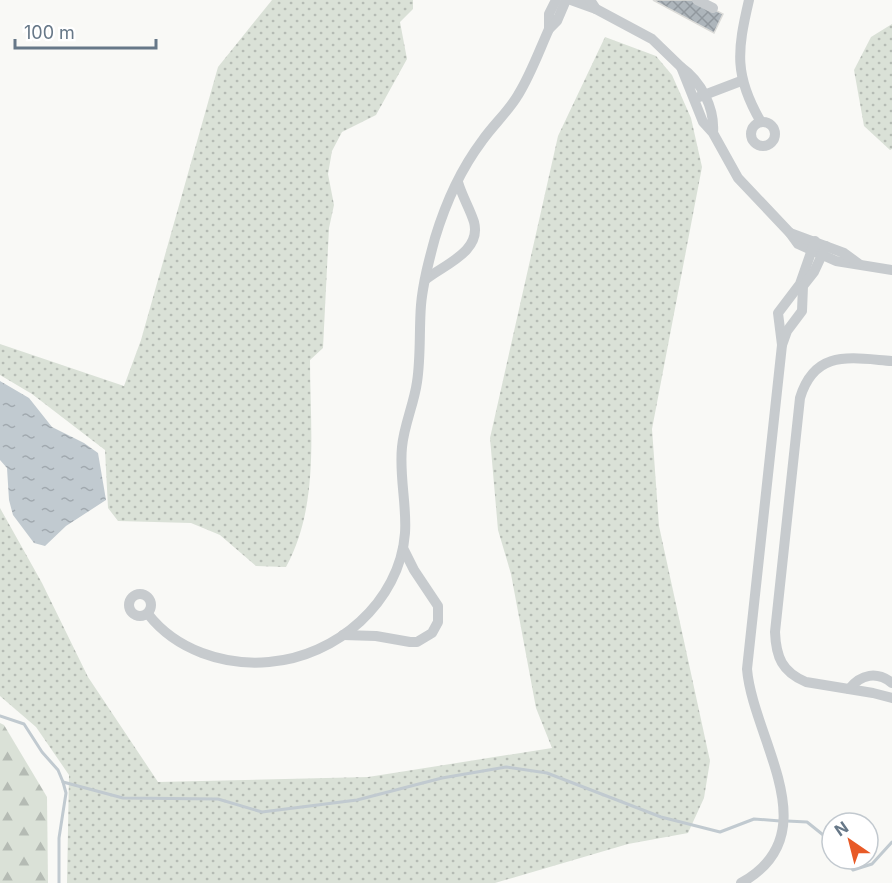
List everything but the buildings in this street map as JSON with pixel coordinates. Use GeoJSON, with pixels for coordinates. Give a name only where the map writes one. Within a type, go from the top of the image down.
{"type":"FeatureCollection","features":[{"type":"Feature","properties":{"kind":"street"},"geometry":{"type":"LineString","coordinates":[[549,29],[549,14],[556,0]]}},
{"type":"Feature","properties":{"kind":"street"},"geometry":{"type":"LineString","coordinates":[[148,614],[156,624],[175,639],[208,656],[226,660],[280,662],[316,651],[342,635],[366,616],[383,594],[400,564],[403,548],[405,513],[402,449],[417,383],[421,302],[436,236],[458,182],[481,141],[519,93],[549,29],[557,21],[566,0]]}},
{"type":"Feature","properties":{"kind":"street"},"geometry":{"type":"LineString","coordinates":[[571,0],[593,4],[652,39],[696,80],[699,97],[714,121],[713,133],[744,186],[790,232],[798,244],[813,245],[825,251],[844,253],[859,264],[892,270]]}},
{"type":"Feature","properties":{"kind":"street"},"geometry":{"type":"LineString","coordinates":[[697,0],[713,8]]}},
{"type":"Feature","properties":{"kind":"street"},"geometry":{"type":"LineString","coordinates":[[749,0],[740,48],[741,81],[761,122]]}},
{"type":"Feature","properties":{"kind":"street"},"geometry":{"type":"LineString","coordinates":[[699,97],[741,81]]}},
{"type":"Feature","properties":{"kind":"street"},"geometry":{"type":"LineString","coordinates":[[425,280],[467,250],[474,238],[473,219],[458,182]]}},
{"type":"Feature","properties":{"kind":"street"},"geometry":{"type":"LineString","coordinates":[[741,883],[760,878],[773,858],[781,833],[784,809],[784,794],[752,698],[747,669],[782,345],[778,313],[800,284],[813,245]]}},
{"type":"Feature","properties":{"kind":"street"},"geometry":{"type":"LineString","coordinates":[[782,345],[787,331],[802,311],[802,286],[825,251]]}},
{"type":"Feature","properties":{"kind":"street"},"geometry":{"type":"LineString","coordinates":[[892,361],[841,358],[826,362],[805,381],[800,398],[776,632],[776,650],[784,667],[796,678],[806,682],[892,698]]}},
{"type":"Feature","properties":{"kind":"street"},"geometry":{"type":"LineString","coordinates":[[342,635],[376,636],[417,642],[432,633],[438,621],[438,606],[414,570],[403,548]]}},
{"type":"Feature","properties":{"kind":"street"},"geometry":{"type":"LineString","coordinates":[[849,689],[862,677],[871,675],[883,676],[892,683]]}},
{"type":"Feature","properties":{"kind":"green space"},"geometry":{"type":"Polygon","coordinates":[[[272,0],[413,0],[413,9],[400,22],[407,59],[376,115],[342,132],[332,151],[328,174],[334,205],[329,228],[323,348],[310,360],[311,466],[309,492],[297,543],[286,567],[256,566],[220,535],[191,523],[118,521],[108,508],[105,450],[32,394],[0,375],[0,344],[124,386],[141,340],[218,67],[272,0]]]}},
{"type":"Feature","properties":{"kind":"green space"},"geometry":{"type":"Polygon","coordinates":[[[892,24],[892,149],[890,150],[864,126],[854,70],[871,37],[892,24]]]}},
{"type":"Feature","properties":{"kind":"green space"},"geometry":{"type":"Polygon","coordinates":[[[605,37],[656,56],[672,75],[691,118],[702,167],[652,429],[659,526],[710,761],[704,798],[688,833],[628,844],[495,883],[67,883],[69,775],[36,727],[0,696],[0,508],[42,583],[88,677],[158,782],[368,777],[552,748],[536,708],[511,574],[498,530],[490,438],[558,136],[605,37]]]}},
{"type":"Feature","properties":{"kind":"green space"},"geometry":{"type":"Polygon","coordinates":[[[0,723],[4,725],[47,797],[48,883],[0,883],[0,723]]]}},
{"type":"Feature","properties":{"kind":"water"},"geometry":{"type":"Polygon","coordinates":[[[0,381],[29,398],[52,427],[84,443],[98,453],[106,500],[66,526],[45,546],[34,543],[13,515],[9,500],[7,468],[0,460],[0,381]]]}},
{"type":"Feature","properties":{"kind":"waterway"},"geometry":{"type":"LineString","coordinates":[[0,716],[24,724],[42,752],[58,770],[63,782],[66,793],[59,838],[59,883]]}},
{"type":"Feature","properties":{"kind":"waterway"},"geometry":{"type":"LineString","coordinates":[[63,782],[123,798],[218,799],[262,812],[357,800],[442,778],[506,767],[547,773],[661,817],[720,832],[754,819],[780,821]]}},
{"type":"Feature","properties":{"kind":"waterway"},"geometry":{"type":"LineString","coordinates":[[787,821],[807,822],[820,832]]}},
{"type":"Feature","properties":{"kind":"waterway"},"geometry":{"type":"LineString","coordinates":[[880,855],[892,842]]}}]}
